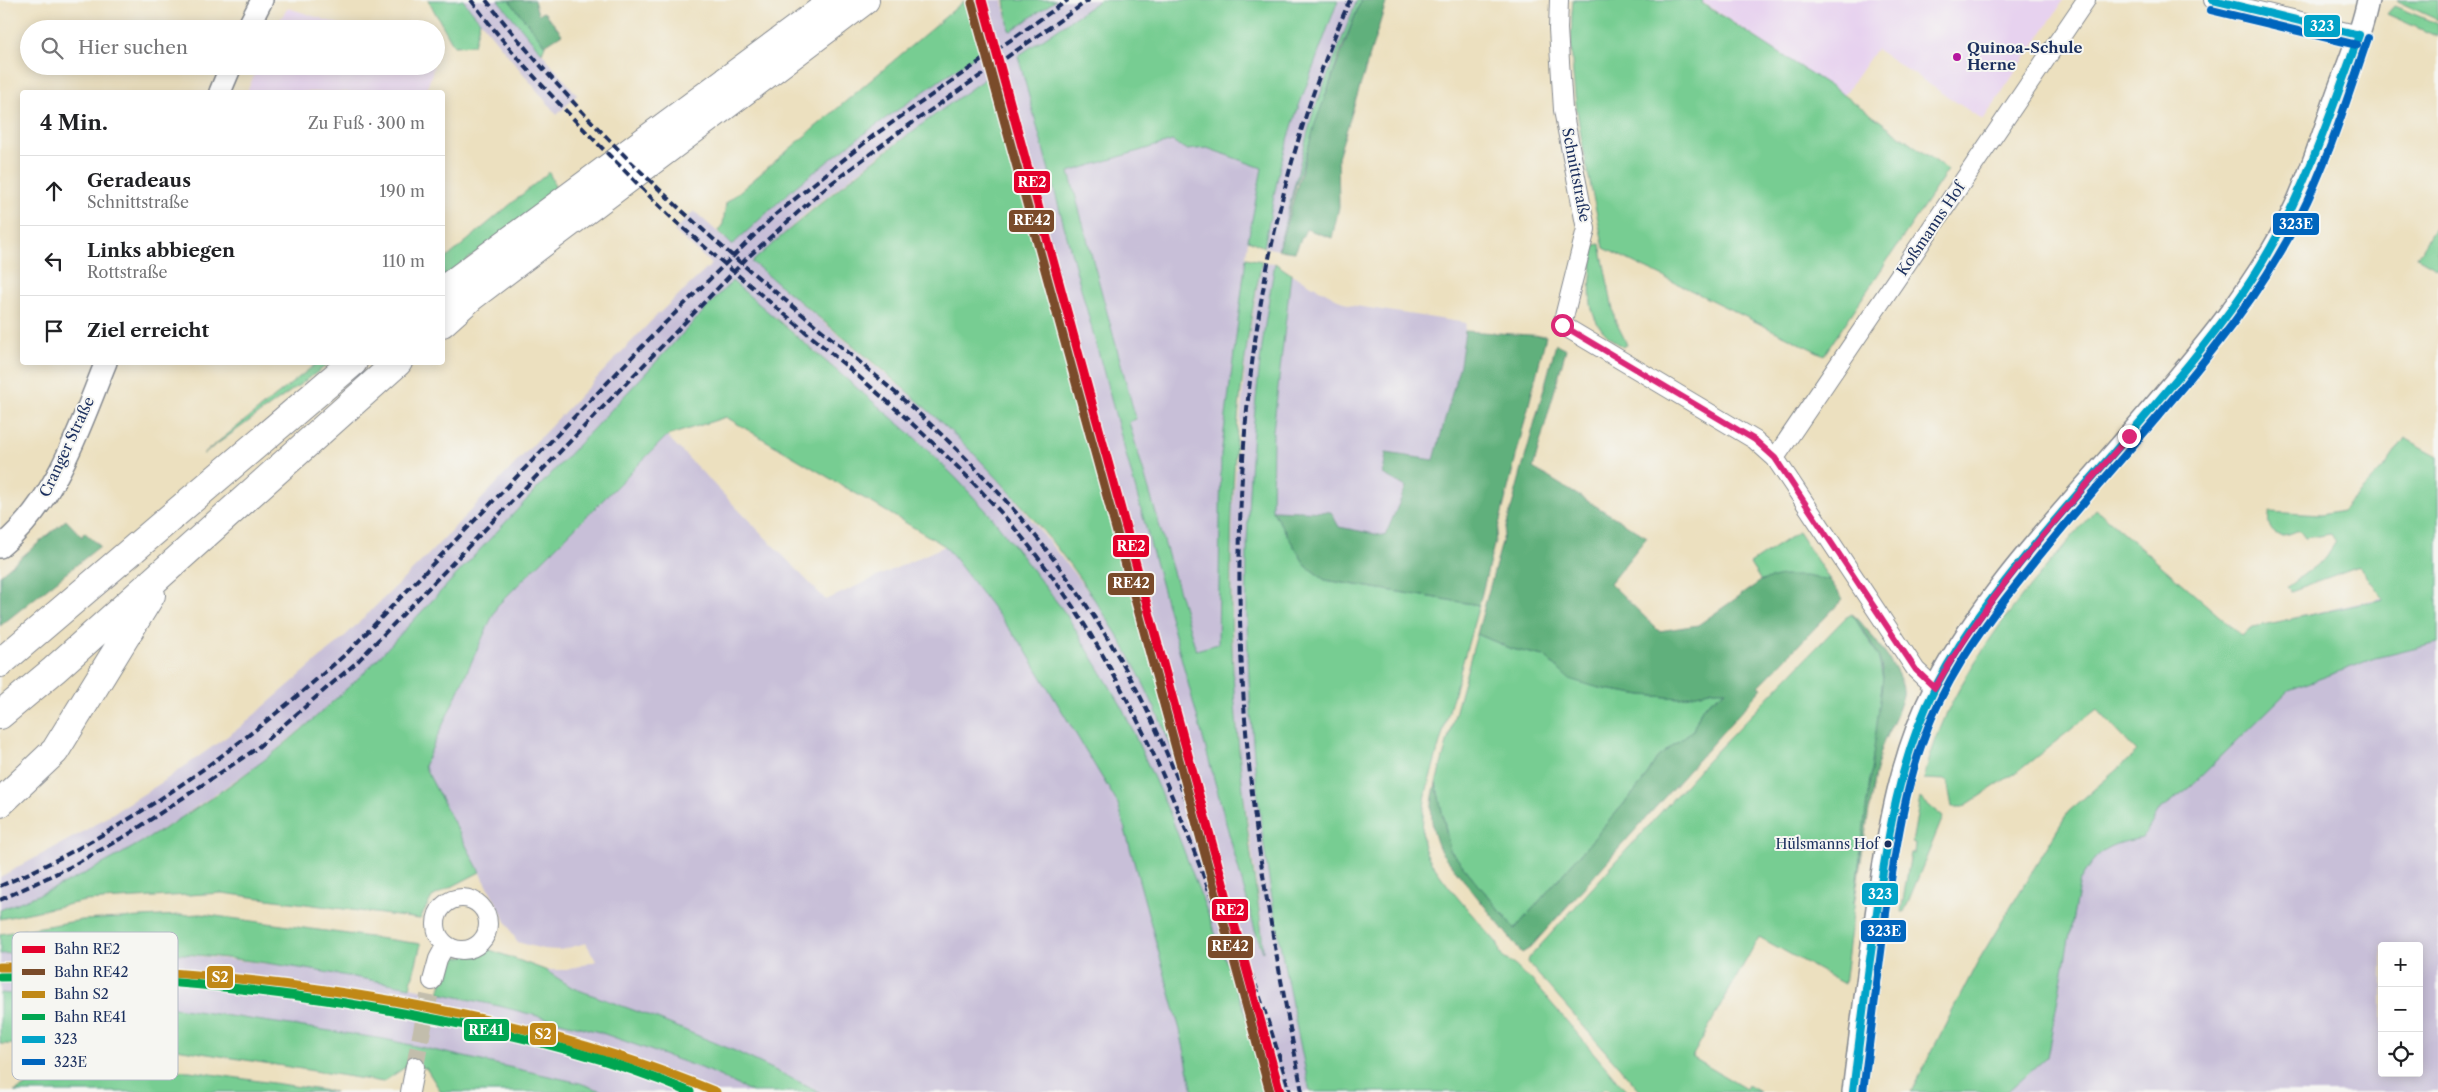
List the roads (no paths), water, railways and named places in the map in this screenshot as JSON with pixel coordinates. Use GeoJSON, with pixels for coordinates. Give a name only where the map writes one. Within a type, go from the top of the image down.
{"type":"FeatureCollection","features":[{"type":"Feature","properties":{"kind":"highway"},"geometry":{"type":"LineString","coordinates":[[445,289],[835,0]]}},
{"type":"Feature","properties":{"kind":"highway"},"geometry":{"type":"LineString","coordinates":[[445,319],[471,297],[865,0]]}},
{"type":"Feature","properties":{"kind":"highway"},"geometry":{"type":"LineString","coordinates":[[0,663],[349,365]]}},
{"type":"Feature","properties":{"kind":"highway"},"geometry":{"type":"LineString","coordinates":[[0,715],[166,570],[395,365]]}},
{"type":"Feature","properties":{"kind":"highway"},"geometry":{"type":"LineString","coordinates":[[0,803],[55,750],[166,570]]}},
{"type":"Feature","properties":{"kind":"street"},"geometry":{"type":"LineString","coordinates":[[252,20],[262,0]]}},
{"type":"Feature","properties":{"kind":"street","name":"Schnittstraße"},"geometry":{"type":"LineString","coordinates":[[1559,0],[1559,47],[1563,110],[1586,229],[1562,325],[1755,440],[1775,458],[1910,662],[1935,688]]}},
{"type":"Feature","properties":{"kind":"street","name":"Koßmanns Hof"},"geometry":{"type":"LineString","coordinates":[[1775,458],[2086,0]]}},
{"type":"Feature","properties":{"kind":"street"},"geometry":{"type":"LineString","coordinates":[[2213,0],[2358,35]]}},
{"type":"Feature","properties":{"kind":"street"},"geometry":{"type":"LineString","coordinates":[[1853,1092],[1870,953],[1895,802],[1919,722],[1935,688],[1956,650],[1985,608],[2059,516],[2203,347],[2260,268],[2296,205],[2370,4]]}},
{"type":"Feature","properties":{"kind":"street"},"geometry":{"type":"LineString","coordinates":[[221,90],[227,75]]}},
{"type":"Feature","properties":{"kind":"street","name":"Cranger Straße"},"geometry":{"type":"LineString","coordinates":[[0,548],[34,513],[54,482],[72,446],[105,365]]}},
{"type":"Feature","properties":{"kind":"street"},"geometry":{"type":"LineString","coordinates":[[432,981],[438,959],[445,946]]}},
{"type":"Feature","properties":{"kind":"street"},"geometry":{"type":"LineString","coordinates":[[410,1092],[414,1066]]}},
{"type":"Feature","properties":{"kind":"tunnel"},"geometry":{"type":"LineString","coordinates":[[415,1066],[432,981]]}},
{"type":"Feature","properties":{"kind":"railway"},"geometry":{"type":"LineString","coordinates":[[471,0],[542,86],[663,209],[924,434],[996,507],[1032,549],[1094,640],[1145,736],[1218,913],[1278,1092]]}},
{"type":"Feature","properties":{"kind":"railway"},"geometry":{"type":"LineString","coordinates":[[486,0],[562,90],[616,147],[739,262],[858,360],[935,428],[1006,501],[1062,570],[1126,670],[1150,716],[1168,757],[1242,948],[1290,1092]]}},
{"type":"Feature","properties":{"kind":"railway"},"geometry":{"type":"LineString","coordinates":[[0,886],[48,864],[140,812],[183,783],[268,720],[348,652],[660,328],[775,215],[873,136],[1068,0]]}},
{"type":"Feature","properties":{"kind":"railway"},"geometry":{"type":"LineString","coordinates":[[0,900],[70,867],[129,834],[256,749],[357,662],[747,258],[824,189],[895,135],[1089,0]]}},
{"type":"Feature","properties":{"kind":"railway"},"geometry":{"type":"LineString","coordinates":[[1302,1092],[1267,900],[1251,784],[1243,685],[1239,585],[1242,485],[1250,385],[1264,286],[1285,188],[1314,92],[1350,0]]}},
{"type":"Feature","properties":{"kind":"rail line","name":"RE2"},"geometry":{"type":"LineString","coordinates":[[982,0],[1280,1092]]}},
{"type":"Feature","properties":{"kind":"rail line","name":"RE42"},"geometry":{"type":"LineString","coordinates":[[972,3],[1270,1092]]}},
{"type":"Feature","properties":{"kind":"rail line","name":"S2"},"geometry":{"type":"LineString","coordinates":[[0,967],[12,967]]}},
{"type":"Feature","properties":{"kind":"rail line","name":"S2"},"geometry":{"type":"LineString","coordinates":[[178,973],[345,993],[476,1017],[597,1049],[677,1076],[716,1092]]}},
{"type":"Feature","properties":{"kind":"rail line","name":"RE41"},"geometry":{"type":"LineString","coordinates":[[0,977],[12,977]]}},
{"type":"Feature","properties":{"kind":"rail line","name":"RE41"},"geometry":{"type":"LineString","coordinates":[[178,983],[276,993],[331,1001],[472,1027],[535,1041],[598,1059],[690,1092]]}},
{"type":"Feature","properties":{"kind":"place","name":"Quinoa-Schule Herne"},"geometry":{"type":"Point","coordinates":[1957,57]}},
{"type":"Feature","properties":{"kind":"place","name":"Hülsmanns Hof"},"geometry":{"type":"Point","coordinates":[1888,844]}}]}
